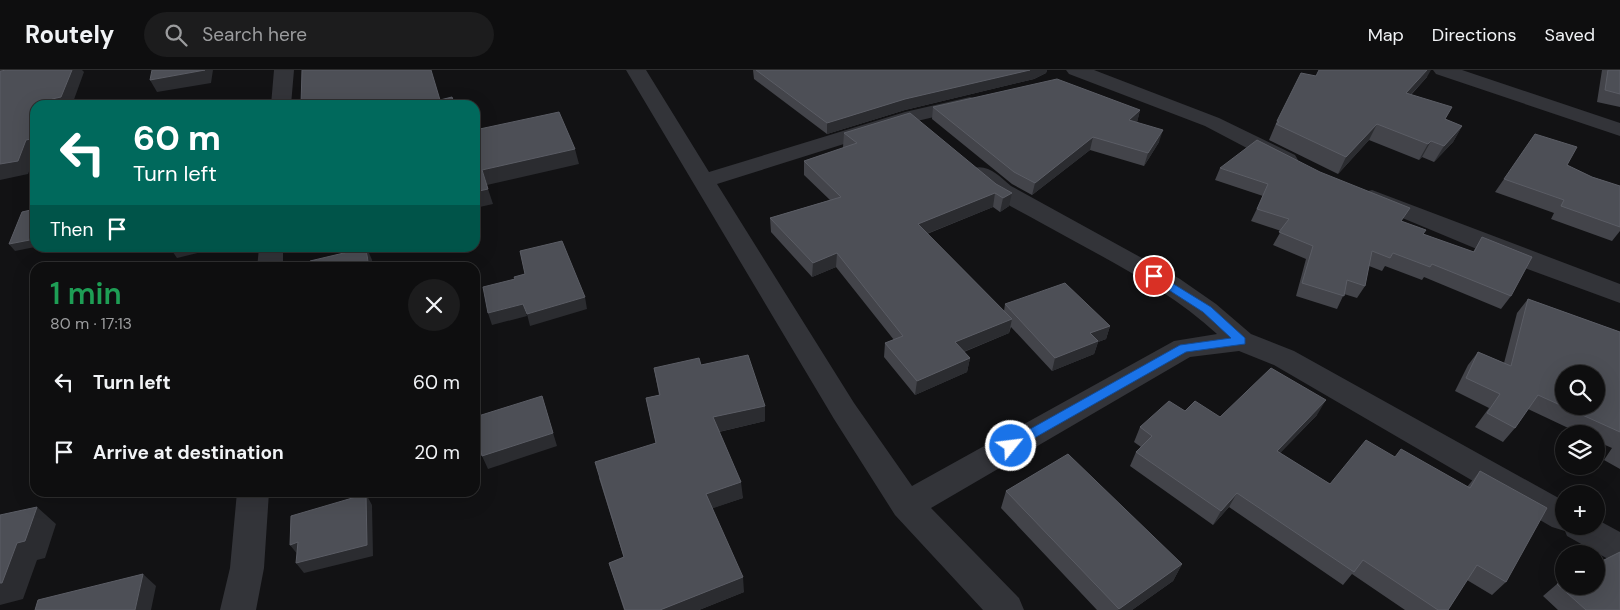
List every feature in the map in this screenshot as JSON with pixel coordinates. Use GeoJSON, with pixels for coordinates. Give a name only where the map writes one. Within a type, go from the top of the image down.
{"type":"FeatureCollection","features":[{"type":"Feature","properties":{"kind":"street"},"geometry":{"type":"LineString","coordinates":[[282,100],[284,70]]}},
{"type":"Feature","properties":{"kind":"street"},"geometry":{"type":"LineString","coordinates":[[636,70],[844,410],[908,505],[1006,610]]}},
{"type":"Feature","properties":{"kind":"street"},"geometry":{"type":"LineString","coordinates":[[1443,70],[1620,130]]}},
{"type":"Feature","properties":{"kind":"street"},"geometry":{"type":"LineString","coordinates":[[1076,75],[1212,122],[1306,169]]}},
{"type":"Feature","properties":{"kind":"street"},"geometry":{"type":"LineString","coordinates":[[703,181],[912,116],[987,98]]}},
{"type":"Feature","properties":{"kind":"street"},"geometry":{"type":"LineString","coordinates":[[912,116],[935,135]]}},
{"type":"Feature","properties":{"kind":"street"},"geometry":{"type":"LineString","coordinates":[[965,160],[1003,191],[1171,285],[1207,310],[1241,341],[1284,358],[1555,513]]}},
{"type":"Feature","properties":{"kind":"street"},"geometry":{"type":"LineString","coordinates":[[1351,189],[1517,256],[1620,294]]}},
{"type":"Feature","properties":{"kind":"street"},"geometry":{"type":"LineString","coordinates":[[908,505],[1184,348],[1241,341]]}},
{"type":"Feature","properties":{"kind":"street"},"geometry":{"type":"LineString","coordinates":[[238,610],[247,568],[253,497]]}},
{"type":"Feature","properties":{"kind":"street"},"geometry":{"type":"LineString","coordinates":[[1595,535],[1620,549]]}},
{"type":"Feature","properties":{"kind":"building"},"geometry":{"type":"Polygon","coordinates":[[[72,70],[61,97],[52,100],[30,100],[30,139],[26,140],[18,161],[0,164],[0,71],[72,70]]]}},
{"type":"Feature","properties":{"kind":"building"},"geometry":{"type":"Polygon","coordinates":[[[152,70],[205,70],[150,80],[152,70]]]}},
{"type":"Feature","properties":{"kind":"building"},"geometry":{"type":"Polygon","coordinates":[[[302,70],[431,70],[440,100],[301,100],[302,70]]]}},
{"type":"Feature","properties":{"kind":"building"},"geometry":{"type":"Polygon","coordinates":[[[756,70],[1030,70],[905,99],[827,123],[756,70]]]}},
{"type":"Feature","properties":{"kind":"building"},"geometry":{"type":"Polygon","coordinates":[[[1319,70],[1427,70],[1406,93],[1452,107],[1445,119],[1462,126],[1444,146],[1431,141],[1428,144],[1377,124],[1346,157],[1276,124],[1279,122],[1277,121],[1301,73],[1316,76],[1319,70]]]}},
{"type":"Feature","properties":{"kind":"building"},"geometry":{"type":"Polygon","coordinates":[[[1608,70],[1620,70],[1620,94],[1605,90],[1608,70]]]}},
{"type":"Feature","properties":{"kind":"building"},"geometry":{"type":"Polygon","coordinates":[[[1057,79],[1140,110],[1129,120],[1163,130],[1148,153],[1093,137],[1035,183],[1014,172],[933,107],[1057,79]]]}},
{"type":"Feature","properties":{"kind":"building"},"geometry":{"type":"Polygon","coordinates":[[[452,97],[453,100],[440,100],[452,97]]]}},
{"type":"Feature","properties":{"kind":"building"},"geometry":{"type":"Polygon","coordinates":[[[559,112],[575,149],[482,170],[488,189],[480,191],[480,129],[559,112]]]}},
{"type":"Feature","properties":{"kind":"building"},"geometry":{"type":"Polygon","coordinates":[[[910,113],[996,184],[1012,193],[1003,198],[995,193],[918,224],[1012,319],[955,342],[970,358],[917,381],[885,343],[903,336],[837,253],[813,263],[770,218],[841,197],[804,161],[857,143],[844,133],[910,113]]]}},
{"type":"Feature","properties":{"kind":"building"},"geometry":{"type":"Polygon","coordinates":[[[1535,134],[1577,147],[1567,165],[1592,177],[1620,186],[1620,227],[1561,206],[1564,200],[1504,179],[1535,134]]]}},
{"type":"Feature","properties":{"kind":"building"},"geometry":{"type":"Polygon","coordinates":[[[1257,140],[1320,172],[1410,208],[1401,221],[1426,230],[1423,234],[1474,252],[1482,237],[1532,257],[1511,296],[1432,264],[1430,267],[1393,253],[1390,258],[1372,251],[1365,286],[1347,280],[1344,296],[1302,283],[1313,246],[1279,232],[1289,219],[1257,209],[1268,184],[1220,168],[1257,140]]]}},
{"type":"Feature","properties":{"kind":"building"},"geometry":{"type":"Polygon","coordinates":[[[30,210],[30,240],[9,244],[22,212],[30,210]]]}},
{"type":"Feature","properties":{"kind":"building"},"geometry":{"type":"Polygon","coordinates":[[[562,241],[585,297],[527,314],[523,304],[488,313],[483,287],[515,279],[514,277],[525,274],[520,251],[562,241]]]}},
{"type":"Feature","properties":{"kind":"building"},"geometry":{"type":"Polygon","coordinates":[[[349,252],[367,252],[368,262],[310,262],[349,252]]]}},
{"type":"Feature","properties":{"kind":"building"},"geometry":{"type":"Polygon","coordinates":[[[1065,283],[1110,326],[1090,333],[1098,341],[1055,358],[1005,304],[1065,283]]]}},
{"type":"Feature","properties":{"kind":"building"},"geometry":{"type":"Polygon","coordinates":[[[1528,299],[1620,332],[1620,432],[1582,415],[1605,415],[1605,365],[1555,365],[1555,403],[1538,395],[1515,428],[1487,413],[1500,394],[1466,378],[1478,352],[1511,366],[1528,299]]]}},
{"type":"Feature","properties":{"kind":"building"},"geometry":{"type":"Polygon","coordinates":[[[748,355],[765,406],[713,417],[741,482],[706,494],[743,577],[660,610],[625,610],[609,563],[624,557],[595,462],[656,443],[646,398],[660,395],[654,368],[699,358],[701,365],[748,355]]]}},
{"type":"Feature","properties":{"kind":"building"},"geometry":{"type":"Polygon","coordinates":[[[1271,368],[1326,400],[1277,451],[1330,484],[1366,440],[1395,457],[1401,449],[1470,488],[1480,471],[1547,508],[1506,582],[1477,565],[1448,610],[1438,610],[1363,560],[1354,572],[1237,493],[1221,511],[1136,452],[1152,436],[1140,427],[1169,401],[1185,411],[1195,401],[1220,417],[1271,368]]]}},
{"type":"Feature","properties":{"kind":"building"},"geometry":{"type":"Polygon","coordinates":[[[542,396],[553,433],[482,456],[480,447],[480,415],[542,396]]]}},
{"type":"Feature","properties":{"kind":"building"},"geometry":{"type":"Polygon","coordinates":[[[1068,454],[1182,564],[1119,609],[1006,491],[1068,454]]]}},
{"type":"Feature","properties":{"kind":"building"},"geometry":{"type":"Polygon","coordinates":[[[356,497],[366,497],[367,545],[296,563],[298,542],[290,545],[291,516],[356,497]]]}},
{"type":"Feature","properties":{"kind":"building"},"geometry":{"type":"Polygon","coordinates":[[[37,507],[25,541],[17,543],[2,583],[0,583],[0,515],[37,507]]]}},
{"type":"Feature","properties":{"kind":"building"},"geometry":{"type":"Polygon","coordinates":[[[1620,552],[1620,610],[1586,610],[1569,595],[1605,595],[1605,560],[1620,552]]]}},
{"type":"Feature","properties":{"kind":"building"},"geometry":{"type":"Polygon","coordinates":[[[143,574],[135,610],[35,610],[38,600],[143,574]]]}},
{"type":"Feature","properties":{"kind":"route"},"geometry":{"type":"LineString","coordinates":[[1011,446],[1184,348],[1241,341],[1207,310],[1171,285],[1154,276]]}}]}
